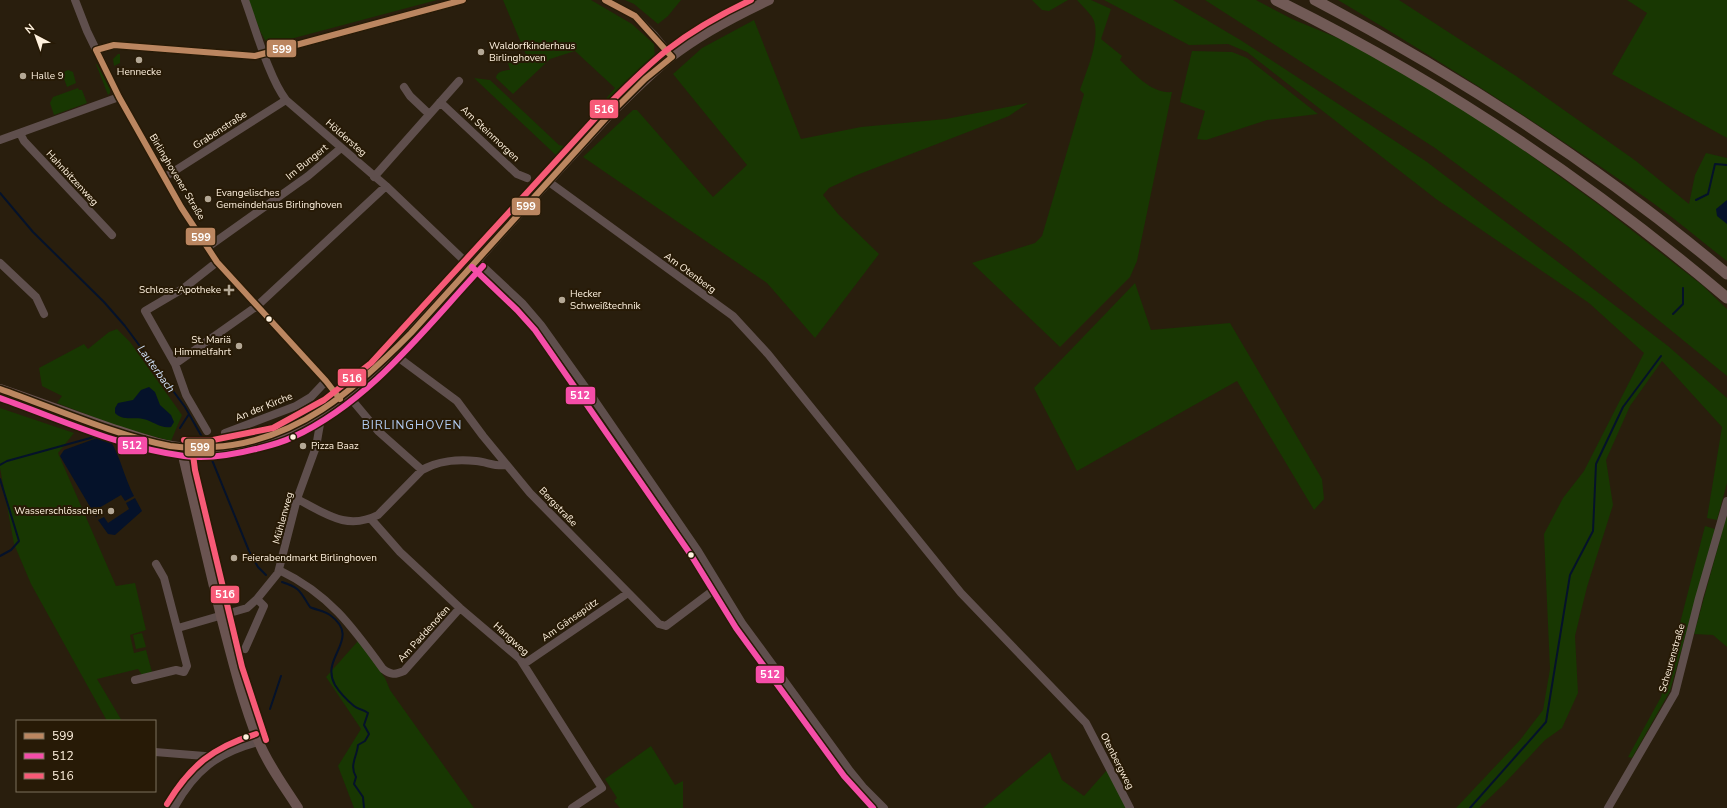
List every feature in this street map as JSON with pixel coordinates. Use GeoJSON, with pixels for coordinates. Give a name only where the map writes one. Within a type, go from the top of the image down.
{"type":"FeatureCollection","features":[{"type":"Feature","properties":{"kind":"highway"},"geometry":{"type":"LineString","coordinates":[[1276,0],[1368,48],[1476,112],[1593,192],[1645,231],[1727,298]]}},
{"type":"Feature","properties":{"kind":"highway"},"geometry":{"type":"LineString","coordinates":[[1315,0],[1437,67],[1545,136],[1657,217],[1727,274]]}},
{"type":"Feature","properties":{"kind":"main road"},"geometry":{"type":"LineString","coordinates":[[0,389],[147,440],[184,448],[214,448],[275,436],[303,424],[344,396],[376,369],[474,264],[606,118],[646,79],[672,56],[721,24],[769,0]]}},
{"type":"Feature","properties":{"kind":"main road"},"geometry":{"type":"LineString","coordinates":[[184,448],[185,465],[234,669],[258,742],[275,773],[298,808]]}},
{"type":"Feature","properties":{"kind":"street","name":"Birlinghovener Straße"},"geometry":{"type":"LineString","coordinates":[[75,0],[96,50],[119,96],[181,207],[218,262],[326,380],[378,431],[422,470]]}},
{"type":"Feature","properties":{"kind":"street","name":"Höldersteg"},"geometry":{"type":"LineString","coordinates":[[245,0],[264,54],[281,94],[286,100],[474,264],[523,304],[541,325],[594,398],[698,551],[742,623],[850,771],[863,787],[884,808]]}},
{"type":"Feature","properties":{"kind":"street"},"geometry":{"type":"LineString","coordinates":[[96,50],[114,45],[255,56],[463,0]]}},
{"type":"Feature","properties":{"kind":"street"},"geometry":{"type":"LineString","coordinates":[[605,0],[635,16],[672,56]]}},
{"type":"Feature","properties":{"kind":"street"},"geometry":{"type":"LineString","coordinates":[[374,177],[459,81]]}},
{"type":"Feature","properties":{"kind":"street"},"geometry":{"type":"LineString","coordinates":[[404,87],[410,96],[429,114]]}},
{"type":"Feature","properties":{"kind":"street"},"geometry":{"type":"LineString","coordinates":[[0,140],[119,96]]}},
{"type":"Feature","properties":{"kind":"street","name":"Grabenstraße"},"geometry":{"type":"LineString","coordinates":[[165,178],[286,100]]}},
{"type":"Feature","properties":{"kind":"street","name":"Am Steinmorgen"},"geometry":{"type":"LineString","coordinates":[[440,102],[517,174],[527,178]]}},
{"type":"Feature","properties":{"kind":"street","name":"Hahnbitzenweg"},"geometry":{"type":"LineString","coordinates":[[20,133],[24,141],[112,236]]}},
{"type":"Feature","properties":{"kind":"street","name":"Im Bungert"},"geometry":{"type":"LineString","coordinates":[[208,247],[308,176],[341,148]]}},
{"type":"Feature","properties":{"kind":"street","name":"Am Otenberg"},"geometry":{"type":"LineString","coordinates":[[549,182],[733,316],[768,354],[961,593],[1086,723]]}},
{"type":"Feature","properties":{"kind":"street"},"geometry":{"type":"LineString","coordinates":[[175,364],[257,306],[386,186]]}},
{"type":"Feature","properties":{"kind":"street"},"geometry":{"type":"LineString","coordinates":[[207,431],[186,395],[175,364],[145,311],[184,288],[218,262]]}},
{"type":"Feature","properties":{"kind":"street"},"geometry":{"type":"LineString","coordinates":[[0,264],[36,298],[44,314]]}},
{"type":"Feature","properties":{"kind":"street","name":"Bergstraße"},"geometry":{"type":"LineString","coordinates":[[393,351],[399,358],[457,401],[506,465],[530,492],[659,624],[666,626],[719,586]]}},
{"type":"Feature","properties":{"kind":"street","name":"An der Kirche"},"geometry":{"type":"LineString","coordinates":[[225,433],[296,406],[311,397],[326,380]]}},
{"type":"Feature","properties":{"kind":"street","name":"Mühlenweg"},"geometry":{"type":"LineString","coordinates":[[178,628],[246,608],[257,599],[280,570],[297,499],[316,447],[320,424],[319,413]]}},
{"type":"Feature","properties":{"kind":"street"},"geometry":{"type":"LineString","coordinates":[[297,499],[342,522],[371,519],[378,515],[422,470],[448,461],[476,461],[500,466],[506,465]]}},
{"type":"Feature","properties":{"kind":"street","name":"Scheurenstraße"},"geometry":{"type":"LineString","coordinates":[[1608,808],[1674,693],[1698,598],[1727,501]]}},
{"type":"Feature","properties":{"kind":"street","name":"Hangweg"},"geometry":{"type":"LineString","coordinates":[[371,519],[400,552],[460,608],[524,664],[602,788],[572,808]]}},
{"type":"Feature","properties":{"kind":"street"},"geometry":{"type":"LineString","coordinates":[[135,680],[176,670],[184,672],[186,666],[178,628],[164,578],[156,564]]}},
{"type":"Feature","properties":{"kind":"street","name":"Am Paddenofen"},"geometry":{"type":"LineString","coordinates":[[280,570],[301,581],[325,599],[348,622],[383,669],[390,674],[397,674],[404,671],[460,608]]}},
{"type":"Feature","properties":{"kind":"street","name":"Am Gänsepütz"},"geometry":{"type":"LineString","coordinates":[[524,664],[628,593]]}},
{"type":"Feature","properties":{"kind":"street"},"geometry":{"type":"LineString","coordinates":[[245,648],[264,606],[257,599]]}},
{"type":"Feature","properties":{"kind":"street","name":"Otenbergweg"},"geometry":{"type":"LineString","coordinates":[[1086,723],[1130,808]]}},
{"type":"Feature","properties":{"kind":"street"},"geometry":{"type":"LineString","coordinates":[[174,808],[194,779],[217,757],[229,751],[258,742]]}},
{"type":"Feature","properties":{"kind":"street"},"geometry":{"type":"LineString","coordinates":[[156,752],[217,757]]}},
{"type":"Feature","properties":{"kind":"green space"},"geometry":{"type":"Polygon","coordinates":[[[248,0],[437,0],[268,45],[261,33],[248,0]]]}},
{"type":"Feature","properties":{"kind":"green space"},"geometry":{"type":"Polygon","coordinates":[[[503,0],[591,0],[632,24],[654,44],[655,59],[605,110],[599,107],[615,88],[575,51],[550,59],[513,94],[496,78],[496,76],[505,70],[510,70],[508,63],[527,57],[503,0]]]}},
{"type":"Feature","properties":{"kind":"green space"},"geometry":{"type":"Polygon","coordinates":[[[625,0],[681,0],[668,16],[658,24],[634,4],[625,0]]]}},
{"type":"Feature","properties":{"kind":"green space"},"geometry":{"type":"Polygon","coordinates":[[[1032,0],[1068,0],[1049,11],[1042,10],[1032,0]]]}},
{"type":"Feature","properties":{"kind":"green space"},"geometry":{"type":"Polygon","coordinates":[[[1077,0],[1091,0],[1111,9],[1101,39],[1122,56],[1120,60],[1143,82],[1157,90],[1172,92],[1137,261],[1130,277],[1060,347],[972,263],[1035,243],[1042,236],[1084,94],[1080,90],[1095,43],[1095,24],[1089,13],[1077,0]]]}},
{"type":"Feature","properties":{"kind":"green space"},"geometry":{"type":"Polygon","coordinates":[[[1104,0],[1173,0],[1242,41],[1427,162],[1668,346],[1727,398],[1727,483],[1717,520],[1707,518],[1722,427],[1662,361],[1630,406],[1606,460],[1613,505],[1587,587],[1575,636],[1578,693],[1562,728],[1545,740],[1504,784],[1479,808],[1456,808],[1520,740],[1543,710],[1550,669],[1544,534],[1563,498],[1584,471],[1644,353],[1589,303],[1436,199],[1247,52],[1228,44],[1189,45],[1104,0]]]}},
{"type":"Feature","properties":{"kind":"green space"},"geometry":{"type":"Polygon","coordinates":[[[1205,0],[1256,0],[1292,19],[1345,41],[1475,115],[1602,207],[1702,285],[1727,309],[1727,376],[1570,248],[1435,148],[1205,0]]]}},
{"type":"Feature","properties":{"kind":"green space"},"geometry":{"type":"Polygon","coordinates":[[[1338,0],[1399,0],[1516,76],[1636,161],[1689,204],[1695,175],[1706,153],[1727,158],[1727,261],[1653,203],[1576,150],[1458,73],[1338,0]]]}},
{"type":"Feature","properties":{"kind":"green space"},"geometry":{"type":"Polygon","coordinates":[[[1627,0],[1727,0],[1727,138],[1612,74],[1647,13],[1627,0]]]}},
{"type":"Feature","properties":{"kind":"green space"},"geometry":{"type":"Polygon","coordinates":[[[754,20],[801,139],[861,127],[946,119],[1028,103],[1009,116],[857,175],[829,188],[823,195],[838,214],[879,254],[815,338],[767,283],[583,157],[633,110],[637,110],[713,197],[747,165],[673,74],[702,48],[754,20]]]}},
{"type":"Feature","properties":{"kind":"green space"},"geometry":{"type":"Polygon","coordinates":[[[1192,51],[1232,52],[1247,58],[1318,114],[1267,120],[1206,140],[1197,139],[1205,111],[1180,102],[1192,51]]]}},
{"type":"Feature","properties":{"kind":"green space"},"geometry":{"type":"Polygon","coordinates":[[[120,54],[120,63],[114,66],[113,59],[120,54]]]}},
{"type":"Feature","properties":{"kind":"green space"},"geometry":{"type":"Polygon","coordinates":[[[96,64],[110,89],[110,93],[108,95],[96,64]]]}},
{"type":"Feature","properties":{"kind":"green space"},"geometry":{"type":"Polygon","coordinates":[[[68,70],[73,72],[76,83],[67,87],[62,73],[68,70]]]}},
{"type":"Feature","properties":{"kind":"green space"},"geometry":{"type":"Polygon","coordinates":[[[474,78],[490,80],[559,145],[569,147],[560,159],[474,78]]]}},
{"type":"Feature","properties":{"kind":"green space"},"geometry":{"type":"Polygon","coordinates":[[[78,88],[79,90],[82,90],[87,103],[54,115],[50,103],[53,97],[78,88]]]}},
{"type":"Feature","properties":{"kind":"green space"},"geometry":{"type":"Polygon","coordinates":[[[1135,283],[1151,330],[1230,323],[1322,479],[1324,499],[1314,510],[1237,381],[1077,471],[1034,388],[1135,283]]]}},
{"type":"Feature","properties":{"kind":"green space"},"geometry":{"type":"Polygon","coordinates":[[[117,329],[130,342],[182,415],[171,441],[122,428],[57,403],[62,396],[42,386],[39,368],[84,344],[88,349],[109,332],[117,329]]]}},
{"type":"Feature","properties":{"kind":"green space"},"geometry":{"type":"Polygon","coordinates":[[[0,408],[74,433],[58,453],[116,586],[135,583],[146,630],[130,635],[134,653],[146,650],[152,672],[142,675],[138,669],[97,679],[121,720],[106,720],[31,584],[14,544],[0,468],[0,408]]]}},
{"type":"Feature","properties":{"kind":"green space"},"geometry":{"type":"Polygon","coordinates":[[[1727,514],[1727,647],[1713,635],[1694,634],[1727,514]]]}},
{"type":"Feature","properties":{"kind":"green space"},"geometry":{"type":"Polygon","coordinates":[[[1705,526],[1715,529],[1670,691],[1632,758],[1628,757],[1661,697],[1705,526]]]}},
{"type":"Feature","properties":{"kind":"green space"},"geometry":{"type":"Polygon","coordinates":[[[142,633],[146,647],[136,649],[133,635],[142,633]]]}},
{"type":"Feature","properties":{"kind":"green space"},"geometry":{"type":"Polygon","coordinates":[[[358,641],[385,678],[390,690],[474,808],[354,808],[338,766],[361,729],[326,677],[358,641]]]}},
{"type":"Feature","properties":{"kind":"green space"},"geometry":{"type":"Polygon","coordinates":[[[651,746],[675,785],[683,781],[683,808],[620,808],[614,801],[617,798],[605,779],[651,746]]]}},
{"type":"Feature","properties":{"kind":"green space"},"geometry":{"type":"Polygon","coordinates":[[[1050,752],[1062,780],[1084,796],[1107,770],[1127,808],[983,808],[1050,752]]]}},
{"type":"Feature","properties":{"kind":"water"},"geometry":{"type":"Polygon","coordinates":[[[1727,200],[1727,224],[1717,216],[1716,209],[1727,200]]]}},
{"type":"Feature","properties":{"kind":"water"},"geometry":{"type":"Polygon","coordinates":[[[149,387],[155,392],[160,405],[171,415],[174,422],[171,427],[160,426],[140,418],[121,417],[115,413],[115,408],[118,403],[133,400],[141,390],[149,387]]]}},
{"type":"Feature","properties":{"kind":"water"},"geometry":{"type":"Polygon","coordinates":[[[97,438],[110,440],[134,496],[125,501],[121,495],[99,508],[102,513],[96,517],[60,456],[64,450],[97,438]]]}},
{"type":"Feature","properties":{"kind":"water"},"geometry":{"type":"Polygon","coordinates":[[[135,498],[142,511],[115,535],[108,534],[98,520],[104,517],[108,523],[129,509],[126,503],[135,498]]]}},
{"type":"Feature","properties":{"kind":"waterway"},"geometry":{"type":"LineString","coordinates":[[1696,200],[1708,194],[1715,164],[1727,165]]}},
{"type":"Feature","properties":{"kind":"waterway","name":"Lauterbach"},"geometry":{"type":"LineString","coordinates":[[0,193],[33,232],[104,302],[125,326],[185,407],[206,444]]}},
{"type":"Feature","properties":{"kind":"waterway"},"geometry":{"type":"LineString","coordinates":[[1673,314],[1683,304],[1683,288]]}},
{"type":"Feature","properties":{"kind":"waterway"},"geometry":{"type":"LineString","coordinates":[[1470,808],[1546,722],[1570,575],[1593,531],[1596,464],[1623,407],[1661,356]]}},
{"type":"Feature","properties":{"kind":"waterway"},"geometry":{"type":"LineString","coordinates":[[180,428],[189,414]]}},
{"type":"Feature","properties":{"kind":"waterway"},"geometry":{"type":"LineString","coordinates":[[0,465],[7,461],[94,437]]}},
{"type":"Feature","properties":{"kind":"waterway","name":"Lauterbach"},"geometry":{"type":"LineString","coordinates":[[208,450],[249,551],[258,567],[266,575]]}},
{"type":"Feature","properties":{"kind":"waterway"},"geometry":{"type":"LineString","coordinates":[[0,479],[19,541],[11,550],[0,556]]}},
{"type":"Feature","properties":{"kind":"waterway","name":"Lauterbach"},"geometry":{"type":"LineString","coordinates":[[282,582],[297,589],[310,607],[326,612],[330,615],[339,624],[342,632],[342,640],[332,666],[332,675],[335,685],[344,697],[352,704],[368,713],[364,725],[369,734],[365,741],[358,745],[353,765],[356,777],[354,784],[363,797],[364,808]]}},
{"type":"Feature","properties":{"kind":"waterway"},"geometry":{"type":"LineString","coordinates":[[270,709],[281,676]]}},
{"type":"Feature","properties":{"kind":"transit line","name":"599"},"geometry":{"type":"LineString","coordinates":[[96,50],[114,45],[255,56],[463,0]]}},
{"type":"Feature","properties":{"kind":"transit line","name":"599"},"geometry":{"type":"LineString","coordinates":[[605,0],[635,16],[672,57]]}},
{"type":"Feature","properties":{"kind":"transit line","name":"516"},"geometry":{"type":"LineString","coordinates":[[184,440],[213,440],[273,428],[324,400],[371,363],[600,113],[641,72],[667,50],[697,29],[751,0]]}},
{"type":"Feature","properties":{"kind":"transit line","name":"599"},"geometry":{"type":"LineString","coordinates":[[96,50],[119,97],[181,207],[217,262],[326,381],[340,399]]}},
{"type":"Feature","properties":{"kind":"transit line","name":"599"},"geometry":{"type":"LineString","coordinates":[[0,389],[127,435],[175,447],[191,448],[242,443],[270,435],[297,424],[322,410],[346,393],[390,354],[411,333],[606,118],[645,79],[672,57]]}},
{"type":"Feature","properties":{"kind":"transit line","name":"512"},"geometry":{"type":"LineString","coordinates":[[0,398],[114,440],[137,447],[184,456],[220,456],[279,443],[321,422],[347,404],[372,383],[418,338],[483,266]]}},
{"type":"Feature","properties":{"kind":"transit line","name":"512"},"geometry":{"type":"LineString","coordinates":[[472,267],[517,310],[535,330],[691,555],[736,628],[844,776],[873,808]]}},
{"type":"Feature","properties":{"kind":"transit line","name":"516"},"geometry":{"type":"LineString","coordinates":[[192,447],[195,470],[242,667],[266,740]]}},
{"type":"Feature","properties":{"kind":"transit line","name":"516"},"geometry":{"type":"LineString","coordinates":[[167,804],[185,779],[204,760],[227,745],[256,734]]}},
{"type":"Feature","properties":{"kind":"place","name":"Waldorfkinderhaus Birlinghoven"},"geometry":{"type":"Point","coordinates":[481,52]}},
{"type":"Feature","properties":{"kind":"place","name":"Hennecke"},"geometry":{"type":"Point","coordinates":[139,60]}},
{"type":"Feature","properties":{"kind":"place","name":"Halle 9"},"geometry":{"type":"Point","coordinates":[23,76]}},
{"type":"Feature","properties":{"kind":"place","name":"Evangelisches Gemeindehaus Birlinghoven"},"geometry":{"type":"Point","coordinates":[208,199]}},
{"type":"Feature","properties":{"kind":"place","name":"Schloss-Apotheke"},"geometry":{"type":"Point","coordinates":[229,290]}},
{"type":"Feature","properties":{"kind":"place","name":"Hecker Schweißtechnik"},"geometry":{"type":"Point","coordinates":[562,300]}},
{"type":"Feature","properties":{"kind":"place","name":"St. Mariä Himmelfahrt"},"geometry":{"type":"Point","coordinates":[239,346]}},
{"type":"Feature","properties":{"kind":"place","name":"Pizza Baaz"},"geometry":{"type":"Point","coordinates":[303,446]}},
{"type":"Feature","properties":{"kind":"place","name":"Wasserschlösschen"},"geometry":{"type":"Point","coordinates":[111,511]}},
{"type":"Feature","properties":{"kind":"place","name":"Feierabendmarkt Birlinghoven"},"geometry":{"type":"Point","coordinates":[234,558]}},
{"type":"Feature","properties":{"kind":"district","name":"BIRLINGHOVEN"},"geometry":{"type":"Point","coordinates":[412,425]}}]}
